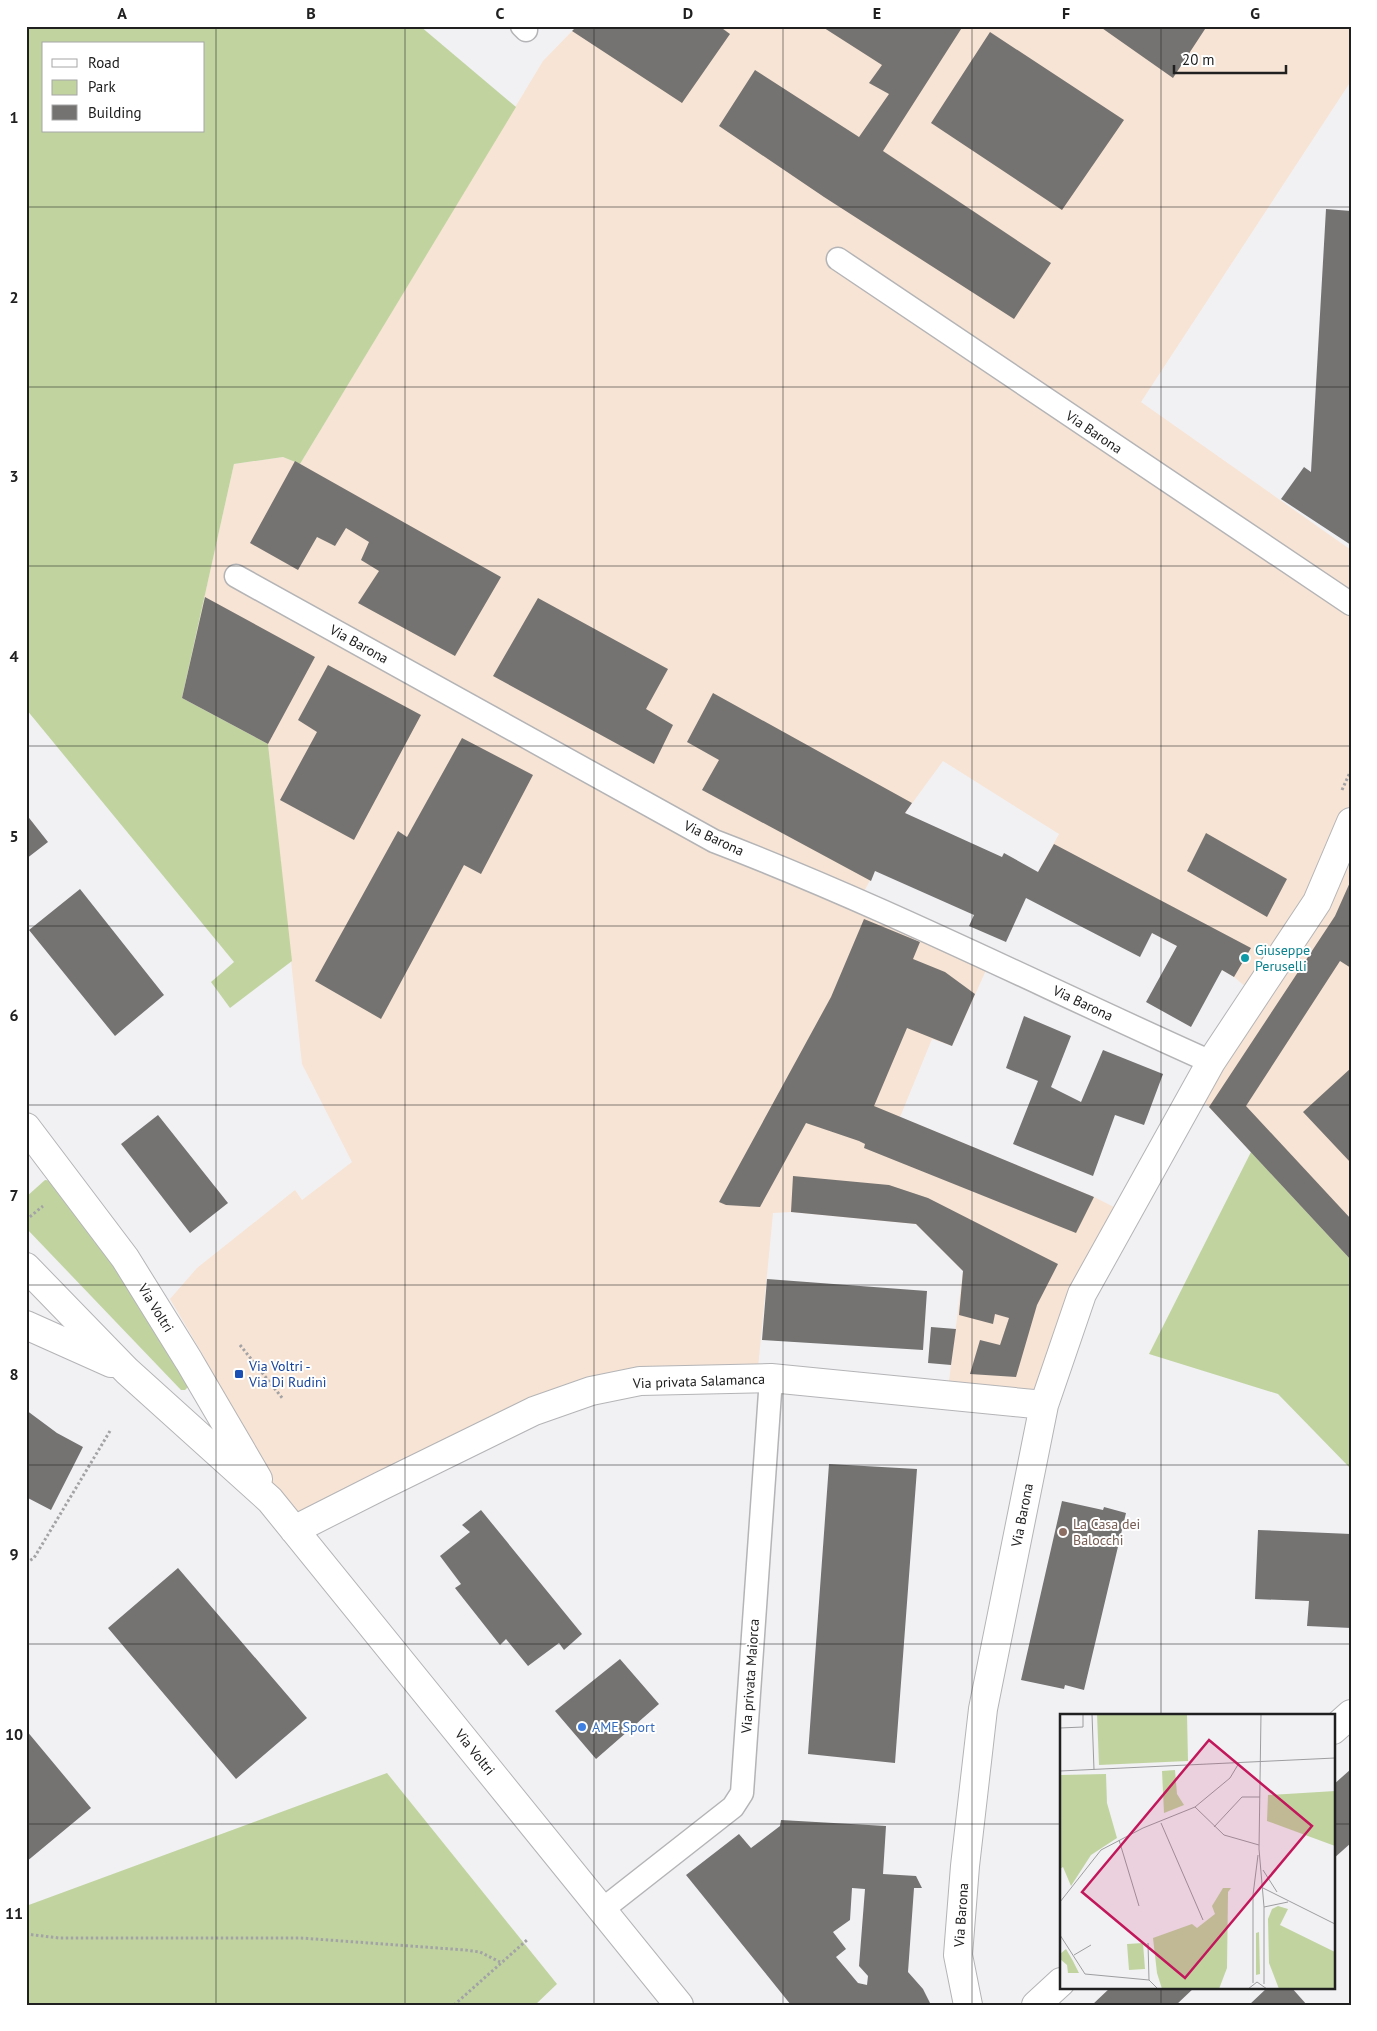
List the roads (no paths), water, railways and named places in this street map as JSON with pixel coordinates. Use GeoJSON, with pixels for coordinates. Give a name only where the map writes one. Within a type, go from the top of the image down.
{"type":"FeatureCollection","features":[{"type":"Feature","properties":{"kind":"street","name":"Via Barona"},"geometry":{"type":"LineString","coordinates":[[968,2005],[958,1955],[965,1866],[983,1709],[1044,1405],[1082,1294],[1211,1062],[1317,902],[1351,822]]}},
{"type":"Feature","properties":{"kind":"street","name":"Via Voltri"},"geometry":{"type":"LineString","coordinates":[[26,1127],[125,1258],[189,1361],[270,1500],[679,2005]]}},
{"type":"Feature","properties":{"kind":"street","name":"Via Voltri"},"geometry":{"type":"LineString","coordinates":[[26,1267],[127,1371],[270,1500]]}},
{"type":"Feature","properties":{"kind":"street"},"geometry":{"type":"LineString","coordinates":[[26,1325],[127,1371]]}},
{"type":"Feature","properties":{"kind":"street","name":"Via privata Salamanca"},"geometry":{"type":"LineString","coordinates":[[294,1530],[534,1411],[590,1391],[640,1381],[771,1378],[1044,1405]]}},
{"type":"Feature","properties":{"kind":"street"},"geometry":{"type":"LineString","coordinates":[[1334,1729],[1351,1714]]}},
{"type":"Feature","properties":{"kind":"street"},"geometry":{"type":"LineString","coordinates":[[1036,2005],[1060,1983]]}},
{"type":"Feature","properties":{"kind":"lane","name":"Via Barona"},"geometry":{"type":"LineString","coordinates":[[838,260],[1351,604]]}},
{"type":"Feature","properties":{"kind":"lane","name":"Via Barona"},"geometry":{"type":"LineString","coordinates":[[236,576],[714,841],[774,864],[923,928],[1211,1062]]}},
{"type":"Feature","properties":{"kind":"lane","name":"Via privata Maiorca"},"geometry":{"type":"LineString","coordinates":[[603,1909],[731,1809],[742,1792],[771,1378]]}},
{"type":"Feature","properties":{"kind":"place","name":"Giuseppe Peruselli"},"geometry":{"type":"Point","coordinates":[1245,958]}},
{"type":"Feature","properties":{"kind":"place","name":"Via Voltri - Via Di Rudinì"},"geometry":{"type":"Point","coordinates":[239,1374]}},
{"type":"Feature","properties":{"kind":"place","name":"La Casa dei Balocchi"},"geometry":{"type":"Point","coordinates":[1063,1532]}},
{"type":"Feature","properties":{"kind":"place","name":"AME Sport"},"geometry":{"type":"Point","coordinates":[582,1727]}}]}
